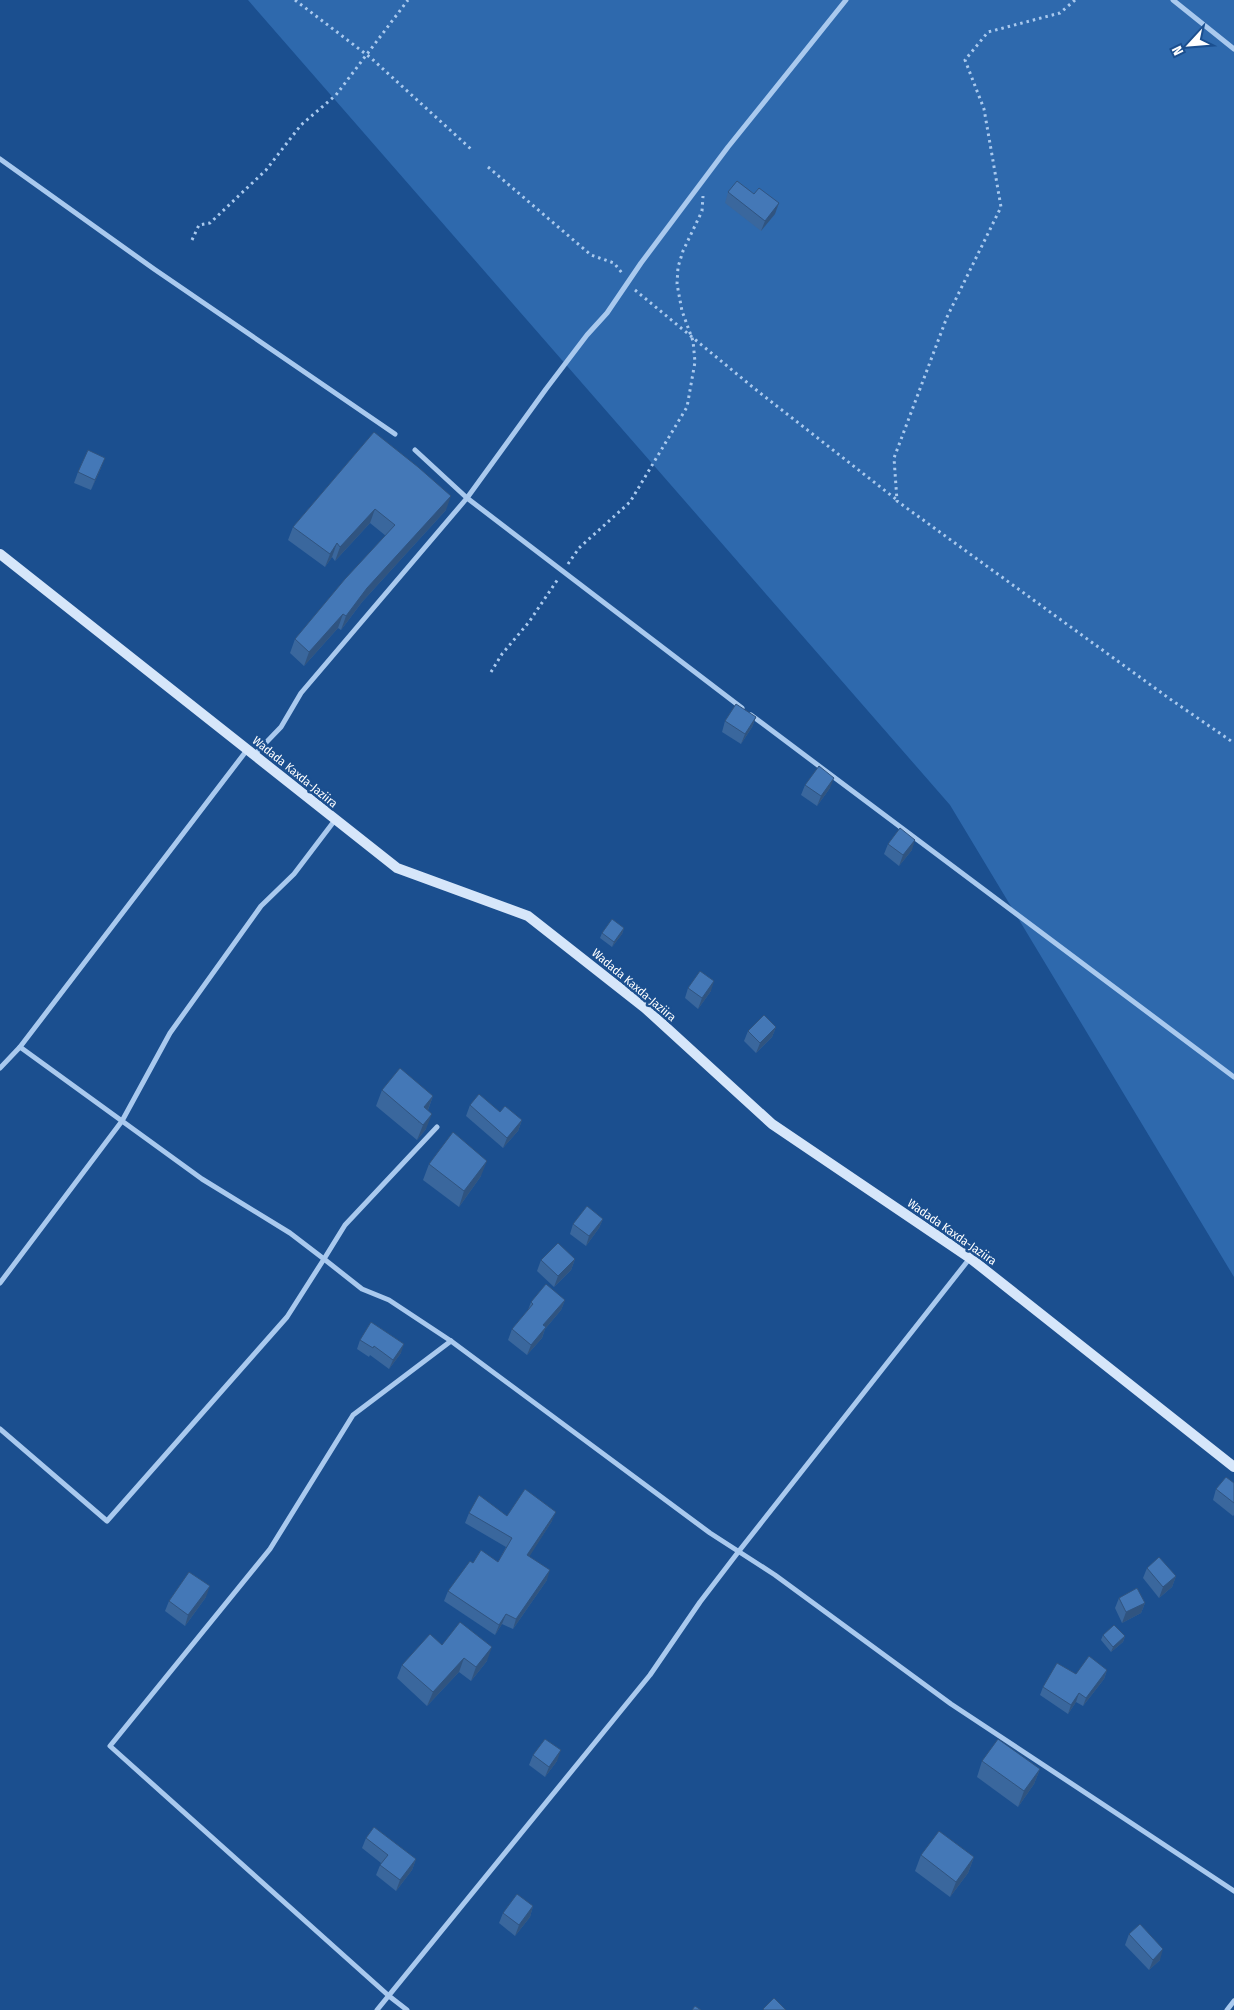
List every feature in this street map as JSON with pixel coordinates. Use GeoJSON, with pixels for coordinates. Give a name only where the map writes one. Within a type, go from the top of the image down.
{"type":"FeatureCollection","features":[{"type":"Feature","properties":{"kind":"street"},"geometry":{"type":"LineString","coordinates":[[0,1068],[20,1047],[251,753],[281,727],[301,693],[467,498],[546,389],[587,335],[606,314],[628,281],[701,183],[846,0]]}},
{"type":"Feature","properties":{"kind":"street"},"geometry":{"type":"LineString","coordinates":[[1173,0],[1234,49]]}},
{"type":"Feature","properties":{"kind":"street"},"geometry":{"type":"LineString","coordinates":[[0,159],[154,269],[395,434]]}},
{"type":"Feature","properties":{"kind":"street"},"geometry":{"type":"LineString","coordinates":[[415,450],[467,498],[563,572],[1234,1077]]}},
{"type":"Feature","properties":{"kind":"street","name":"Wadada Kaxda-Jaziira"},"geometry":{"type":"LineString","coordinates":[[0,554],[397,868],[528,916],[645,1008],[772,1124],[970,1258],[1234,1467]]}},
{"type":"Feature","properties":{"kind":"street"},"geometry":{"type":"LineString","coordinates":[[0,1283],[122,1121],[170,1033],[261,906],[294,874],[334,820]]}},
{"type":"Feature","properties":{"kind":"street"},"geometry":{"type":"LineString","coordinates":[[20,1047],[202,1179],[290,1233],[362,1289],[389,1300],[451,1341],[710,1533],[775,1575],[952,1704],[1234,1890]]}},
{"type":"Feature","properties":{"kind":"street"},"geometry":{"type":"LineString","coordinates":[[0,1429],[107,1521],[287,1317],[345,1225],[437,1127]]}},
{"type":"Feature","properties":{"kind":"street"},"geometry":{"type":"LineString","coordinates":[[377,2010],[650,1674],[700,1602],[739,1551],[970,1258]]}},
{"type":"Feature","properties":{"kind":"street"},"geometry":{"type":"LineString","coordinates":[[407,2010],[388,1996],[110,1746],[270,1549],[353,1415],[451,1341]]}},
{"type":"Feature","properties":{"kind":"street"},"geometry":{"type":"LineString","coordinates":[[1227,2010],[1234,2001]]}},
{"type":"Feature","properties":{"kind":"path"},"geometry":{"type":"LineString","coordinates":[[295,0],[366,55],[472,150]]}},
{"type":"Feature","properties":{"kind":"path"},"geometry":{"type":"LineString","coordinates":[[192,240],[199,225],[210,223],[266,170],[301,125],[336,95],[408,0]]}},
{"type":"Feature","properties":{"kind":"path"},"geometry":{"type":"LineString","coordinates":[[897,501],[894,458],[947,317],[1001,207],[984,110],[965,60],[988,32],[1060,13],[1075,0]]}},
{"type":"Feature","properties":{"kind":"path"},"geometry":{"type":"LineString","coordinates":[[488,167],[592,254],[614,263],[637,293],[897,501],[1162,694],[1234,743]]}},
{"type":"Feature","properties":{"kind":"path"},"geometry":{"type":"LineString","coordinates":[[491,672],[579,548],[630,502],[687,407],[695,362],[691,335],[682,311],[676,284],[683,250],[702,211],[704,200],[701,183]]}},
{"type":"Feature","properties":{"kind":"shaded area"},"geometry":{"type":"Polygon","coordinates":[[[248,0],[1234,0],[1234,1277],[950,805],[248,0]]]}},
{"type":"Feature","properties":{"kind":"building"},"geometry":{"type":"Polygon","coordinates":[[[737,181],[754,194],[759,188],[779,203],[765,221],[728,192],[737,181]]]}},
{"type":"Feature","properties":{"kind":"building"},"geometry":{"type":"Polygon","coordinates":[[[374,432],[451,496],[367,588],[346,616],[343,614],[309,652],[295,639],[345,579],[395,525],[375,509],[340,547],[337,543],[330,554],[293,527],[374,432]]]}},
{"type":"Feature","properties":{"kind":"building"},"geometry":{"type":"Polygon","coordinates":[[[88,450],[105,458],[95,480],[78,472],[88,450]]]}},
{"type":"Feature","properties":{"kind":"building"},"geometry":{"type":"Polygon","coordinates":[[[736,704],[756,717],[745,734],[725,721],[736,704]]]}},
{"type":"Feature","properties":{"kind":"building"},"geometry":{"type":"Polygon","coordinates":[[[819,766],[834,778],[821,796],[805,785],[819,766]]]}},
{"type":"Feature","properties":{"kind":"building"},"geometry":{"type":"Polygon","coordinates":[[[900,828],[915,840],[903,855],[888,844],[900,828]]]}},
{"type":"Feature","properties":{"kind":"building"},"geometry":{"type":"Polygon","coordinates":[[[612,919],[624,928],[614,942],[602,933],[612,919]]]}},
{"type":"Feature","properties":{"kind":"building"},"geometry":{"type":"Polygon","coordinates":[[[700,971],[714,981],[702,998],[688,988],[700,971]]]}},
{"type":"Feature","properties":{"kind":"building"},"geometry":{"type":"Polygon","coordinates":[[[764,1015],[776,1027],[760,1043],[748,1031],[764,1015]]]}},
{"type":"Feature","properties":{"kind":"building"},"geometry":{"type":"Polygon","coordinates":[[[400,1068],[433,1096],[424,1107],[432,1114],[423,1125],[382,1090],[400,1068]]]}},
{"type":"Feature","properties":{"kind":"building"},"geometry":{"type":"Polygon","coordinates":[[[479,1094],[500,1112],[505,1106],[522,1120],[507,1138],[470,1105],[479,1094]]]}},
{"type":"Feature","properties":{"kind":"building"},"geometry":{"type":"Polygon","coordinates":[[[453,1132],[487,1161],[464,1191],[429,1164],[453,1132]]]}},
{"type":"Feature","properties":{"kind":"building"},"geometry":{"type":"Polygon","coordinates":[[[587,1206],[603,1219],[589,1236],[573,1224],[587,1206]]]}},
{"type":"Feature","properties":{"kind":"building"},"geometry":{"type":"Polygon","coordinates":[[[558,1243],[575,1259],[558,1276],[541,1260],[558,1243]]]}},
{"type":"Feature","properties":{"kind":"building"},"geometry":{"type":"Polygon","coordinates":[[[546,1284],[565,1300],[543,1325],[546,1327],[531,1345],[512,1329],[533,1304],[531,1302],[546,1284]]]}},
{"type":"Feature","properties":{"kind":"building"},"geometry":{"type":"Polygon","coordinates":[[[371,1322],[404,1344],[393,1360],[374,1346],[373,1348],[360,1340],[371,1322]]]}},
{"type":"Feature","properties":{"kind":"building"},"geometry":{"type":"Polygon","coordinates":[[[1226,1477],[1234,1483],[1234,1503],[1216,1489],[1226,1477]]]}},
{"type":"Feature","properties":{"kind":"building"},"geometry":{"type":"Polygon","coordinates":[[[525,1489],[556,1512],[527,1555],[550,1570],[516,1619],[506,1614],[499,1625],[448,1591],[470,1561],[473,1563],[481,1550],[498,1562],[512,1538],[469,1513],[479,1495],[507,1516],[525,1489]]]}},
{"type":"Feature","properties":{"kind":"building"},"geometry":{"type":"Polygon","coordinates":[[[1159,1557],[1176,1576],[1163,1587],[1147,1568],[1159,1557]]]}},
{"type":"Feature","properties":{"kind":"building"},"geometry":{"type":"Polygon","coordinates":[[[189,1572],[210,1586],[188,1615],[169,1601],[189,1572]]]}},
{"type":"Feature","properties":{"kind":"building"},"geometry":{"type":"Polygon","coordinates":[[[1137,1588],[1145,1603],[1126,1612],[1119,1598],[1137,1588]]]}},
{"type":"Feature","properties":{"kind":"building"},"geometry":{"type":"Polygon","coordinates":[[[460,1622],[492,1647],[476,1667],[464,1658],[433,1692],[402,1665],[430,1634],[442,1645],[460,1622]]]}},
{"type":"Feature","properties":{"kind":"building"},"geometry":{"type":"Polygon","coordinates":[[[1114,1625],[1125,1636],[1113,1647],[1103,1635],[1114,1625]]]}},
{"type":"Feature","properties":{"kind":"building"},"geometry":{"type":"Polygon","coordinates":[[[1089,1656],[1107,1670],[1086,1698],[1079,1693],[1071,1705],[1043,1687],[1057,1663],[1076,1674],[1089,1656]]]}},
{"type":"Feature","properties":{"kind":"building"},"geometry":{"type":"Polygon","coordinates":[[[545,1739],[561,1750],[549,1767],[533,1755],[545,1739]]]}},
{"type":"Feature","properties":{"kind":"building"},"geometry":{"type":"Polygon","coordinates":[[[998,1739],[1040,1769],[1024,1791],[982,1761],[998,1739]]]}},
{"type":"Feature","properties":{"kind":"building"},"geometry":{"type":"Polygon","coordinates":[[[374,1827],[416,1859],[400,1880],[380,1865],[388,1855],[366,1838],[374,1827]]]}},
{"type":"Feature","properties":{"kind":"building"},"geometry":{"type":"Polygon","coordinates":[[[939,1831],[974,1857],[956,1882],[921,1855],[939,1831]]]}},
{"type":"Feature","properties":{"kind":"building"},"geometry":{"type":"Polygon","coordinates":[[[517,1894],[533,1906],[519,1925],[503,1913],[517,1894]]]}},
{"type":"Feature","properties":{"kind":"building"},"geometry":{"type":"Polygon","coordinates":[[[1140,1924],[1163,1949],[1153,1960],[1129,1934],[1140,1924]]]}},
{"type":"Feature","properties":{"kind":"building"},"geometry":{"type":"Polygon","coordinates":[[[774,1998],[786,2010],[763,2009],[774,1998]]]}},
{"type":"Feature","properties":{"kind":"building"},"geometry":{"type":"Polygon","coordinates":[[[695,2006],[701,2010],[692,2010],[695,2006]]]}}]}
